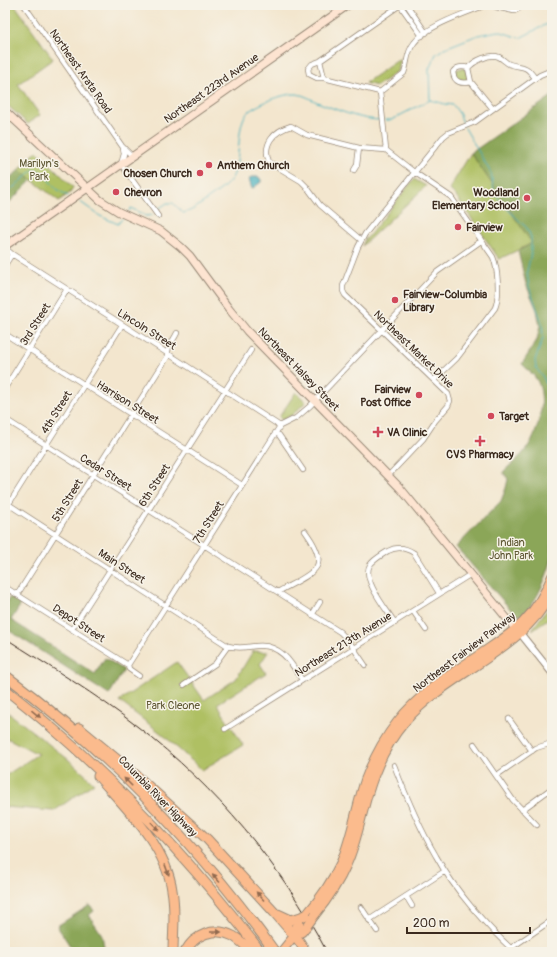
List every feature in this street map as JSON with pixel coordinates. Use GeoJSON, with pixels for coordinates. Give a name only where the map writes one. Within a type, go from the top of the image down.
{"type":"FeatureCollection","features":[{"type":"Feature","properties":{"kind":"highway","name":"Columbia River Highway"},"geometry":{"type":"LineString","coordinates":[[5,675],[89,744],[145,799],[176,831],[225,888],[275,952]]}},
{"type":"Feature","properties":{"kind":"highway","name":"Columbia River Highway"},"geometry":{"type":"LineString","coordinates":[[5,689],[67,740],[121,791],[164,835],[261,952]]}},
{"type":"Feature","properties":{"kind":"highway"},"geometry":{"type":"LineString","coordinates":[[27,692],[61,713],[169,804],[221,854],[274,912],[306,952]]}},
{"type":"Feature","properties":{"kind":"highway"},"geometry":{"type":"LineString","coordinates":[[67,740],[131,814],[150,838],[161,856],[169,874],[172,890],[174,911],[173,952]]}},
{"type":"Feature","properties":{"kind":"highway"},"geometry":{"type":"LineString","coordinates":[[274,912],[293,920],[307,917]]}},
{"type":"Feature","properties":{"kind":"highway"},"geometry":{"type":"LineString","coordinates":[[185,952],[189,945],[197,937],[214,932],[226,933],[232,936],[252,952]]}},
{"type":"Feature","properties":{"kind":"main road","name":"Northeast 223rd Avenue"},"geometry":{"type":"LineString","coordinates":[[5,247],[86,188],[348,5]]}},
{"type":"Feature","properties":{"kind":"main road","name":"Northeast Halsey Street"},"geometry":{"type":"LineString","coordinates":[[5,112],[105,204],[133,219],[161,231],[181,246],[247,331],[414,504],[518,631]]}},
{"type":"Feature","properties":{"kind":"main road","name":"Northeast Fairview Parkway"},"geometry":{"type":"LineString","coordinates":[[518,631],[523,622],[539,602],[552,576]]}},
{"type":"Feature","properties":{"kind":"main road","name":"Northeast Fairview Parkway"},"geometry":{"type":"LineString","coordinates":[[281,952],[294,936],[302,932],[307,917],[333,891],[347,863],[375,772],[385,751],[397,732],[411,715],[428,699],[518,631],[539,613],[552,593]]}},
{"type":"Feature","properties":{"kind":"street","name":"Northeast Arata Road"},"geometry":{"type":"LineString","coordinates":[[24,5],[122,146],[132,156]]}},
{"type":"Feature","properties":{"kind":"street"},"geometry":{"type":"LineString","coordinates":[[380,92],[324,78],[314,78],[308,72],[309,66],[320,61],[400,5],[424,34]]}},
{"type":"Feature","properties":{"kind":"street"},"geometry":{"type":"LineString","coordinates":[[407,5],[424,34]]}},
{"type":"Feature","properties":{"kind":"street"},"geometry":{"type":"LineString","coordinates":[[380,92],[404,73],[407,55],[414,43],[424,34],[436,26],[486,5]]}},
{"type":"Feature","properties":{"kind":"street"},"geometry":{"type":"LineString","coordinates":[[494,5],[496,7],[514,11],[518,9],[519,5]]}},
{"type":"Feature","properties":{"kind":"street"},"geometry":{"type":"LineString","coordinates":[[468,68],[472,64],[490,56],[495,56],[507,63],[526,68],[535,78]]}},
{"type":"Feature","properties":{"kind":"street"},"geometry":{"type":"LineString","coordinates":[[320,61],[324,78]]}},
{"type":"Feature","properties":{"kind":"street"},"geometry":{"type":"LineString","coordinates":[[468,68],[463,66],[455,69],[453,72],[454,78],[457,81],[467,83],[471,82]]}},
{"type":"Feature","properties":{"kind":"street"},"geometry":{"type":"LineString","coordinates":[[468,68],[471,82],[493,109]]}},
{"type":"Feature","properties":{"kind":"street"},"geometry":{"type":"LineString","coordinates":[[434,380],[456,358],[496,308],[498,300],[496,265],[493,257],[451,197],[414,172],[386,150],[360,148],[307,135],[291,126],[279,130],[273,135],[268,146],[268,158],[272,164],[301,181],[320,206],[361,240],[414,172],[443,137],[448,133],[469,125],[535,78],[552,70]]}},
{"type":"Feature","properties":{"kind":"street"},"geometry":{"type":"LineString","coordinates":[[380,92],[386,150]]}},
{"type":"Feature","properties":{"kind":"street"},"geometry":{"type":"LineString","coordinates":[[122,146],[124,154],[121,164],[158,216]]}},
{"type":"Feature","properties":{"kind":"street"},"geometry":{"type":"LineString","coordinates":[[354,170],[357,165],[360,148]]}},
{"type":"Feature","properties":{"kind":"street","name":"Northeast Market Drive"},"geometry":{"type":"LineString","coordinates":[[361,240],[343,286],[345,295],[434,380],[450,398],[448,406],[434,421],[423,439],[388,476]]}},
{"type":"Feature","properties":{"kind":"street","name":"7th Street"},"geometry":{"type":"LineString","coordinates":[[128,665],[280,426],[296,418],[315,400],[437,272],[481,241]]}},
{"type":"Feature","properties":{"kind":"street","name":"Lincoln Street"},"geometry":{"type":"LineString","coordinates":[[5,247],[12,254],[280,426]]}},
{"type":"Feature","properties":{"kind":"street"},"geometry":{"type":"LineString","coordinates":[[5,265],[12,254]]}},
{"type":"Feature","properties":{"kind":"street","name":"3rd Street"},"geometry":{"type":"LineString","coordinates":[[5,388],[67,289]]}},
{"type":"Feature","properties":{"kind":"street","name":"4th Street"},"geometry":{"type":"LineString","coordinates":[[5,510],[7,503],[46,445],[122,325]]}},
{"type":"Feature","properties":{"kind":"street","name":"5th Street"},"geometry":{"type":"LineString","coordinates":[[17,594],[56,535],[168,356],[168,348],[177,333]]}},
{"type":"Feature","properties":{"kind":"street","name":"Harrison Street"},"geometry":{"type":"LineString","coordinates":[[5,334],[242,485]]}},
{"type":"Feature","properties":{"kind":"street","name":"6th Street"},"geometry":{"type":"LineString","coordinates":[[72,629],[251,350]]}},
{"type":"Feature","properties":{"kind":"street","name":"Cedar Street"},"geometry":{"type":"LineString","coordinates":[[5,419],[312,614],[344,636],[365,665]]}},
{"type":"Feature","properties":{"kind":"street"},"geometry":{"type":"LineString","coordinates":[[275,433],[279,436],[303,470]]}},
{"type":"Feature","properties":{"kind":"street","name":"Main Street"},"geometry":{"type":"LineString","coordinates":[[7,503],[228,646]]}},
{"type":"Feature","properties":{"kind":"street"},"geometry":{"type":"LineString","coordinates":[[278,592],[317,566],[317,554],[305,531]]}},
{"type":"Feature","properties":{"kind":"street"},"geometry":{"type":"LineString","coordinates":[[395,623],[369,580],[368,570],[370,565],[384,554],[394,548],[409,550],[414,553],[439,594]]}},
{"type":"Feature","properties":{"kind":"street","name":"Northeast 213th Avenue"},"geometry":{"type":"LineString","coordinates":[[225,729],[471,574]]}},
{"type":"Feature","properties":{"kind":"street","name":"Depot Street"},"geometry":{"type":"LineString","coordinates":[[5,587],[128,665],[129,669],[139,676]]}},
{"type":"Feature","properties":{"kind":"street"},"geometry":{"type":"LineString","coordinates":[[312,614],[320,602]]}},
{"type":"Feature","properties":{"kind":"street"},"geometry":{"type":"LineString","coordinates":[[413,611],[426,630]]}},
{"type":"Feature","properties":{"kind":"street","name":"Northeast Halsey Street"},"geometry":{"type":"LineString","coordinates":[[518,631],[552,673]]}},
{"type":"Feature","properties":{"kind":"street"},"geometry":{"type":"LineString","coordinates":[[184,685],[215,664],[228,646],[244,648],[263,645],[277,649],[288,658],[302,680]]}},
{"type":"Feature","properties":{"kind":"street"},"geometry":{"type":"LineString","coordinates":[[509,719],[532,751]]}},
{"type":"Feature","properties":{"kind":"street"},"geometry":{"type":"LineString","coordinates":[[497,775],[532,751],[552,743]]}},
{"type":"Feature","properties":{"kind":"street"},"geometry":{"type":"LineString","coordinates":[[474,744],[513,800],[537,825]]}},
{"type":"Feature","properties":{"kind":"street"},"geometry":{"type":"LineString","coordinates":[[394,765],[414,814],[436,857],[445,871],[471,906],[515,952]]}},
{"type":"Feature","properties":{"kind":"street"},"geometry":{"type":"LineString","coordinates":[[522,810],[552,788]]}},
{"type":"Feature","properties":{"kind":"street"},"geometry":{"type":"LineString","coordinates":[[369,920],[445,871]]}},
{"type":"Feature","properties":{"kind":"street"},"geometry":{"type":"LineString","coordinates":[[406,896],[412,906]]}},
{"type":"Feature","properties":{"kind":"street"},"geometry":{"type":"LineString","coordinates":[[361,907],[377,931]]}},
{"type":"Feature","properties":{"kind":"street"},"geometry":{"type":"LineString","coordinates":[[504,952],[552,920]]}},
{"type":"Feature","properties":{"kind":"green space"},"geometry":{"type":"Polygon","coordinates":[[[5,5],[15,5],[53,59],[18,84],[40,115],[28,124],[5,103],[5,5]]]}},
{"type":"Feature","properties":{"kind":"green space"},"geometry":{"type":"Polygon","coordinates":[[[401,58],[398,71],[377,86],[365,83],[401,58]]]}},
{"type":"Feature","properties":{"kind":"green space"},"geometry":{"type":"Polygon","coordinates":[[[462,68],[465,69],[468,78],[467,81],[457,79],[454,73],[456,70],[462,68]]]}},
{"type":"Feature","properties":{"kind":"green space","name":"Indian John Park"},"geometry":{"type":"Polygon","coordinates":[[[552,96],[552,558],[544,582],[535,599],[525,612],[519,616],[512,611],[456,547],[501,501],[508,479],[503,472],[522,454],[531,441],[538,424],[541,405],[540,388],[537,380],[522,364],[537,340],[540,326],[537,310],[526,284],[518,251],[532,243],[471,153],[552,96]]]}},
{"type":"Feature","properties":{"kind":"green space","name":"Marilyn's Park"},"geometry":{"type":"Polygon","coordinates":[[[37,151],[73,187],[71,192],[59,201],[19,170],[37,151]]]}},
{"type":"Feature","properties":{"kind":"green space"},"geometry":{"type":"Polygon","coordinates":[[[471,153],[533,243],[499,259],[457,197],[449,189],[471,153]]]}},
{"type":"Feature","properties":{"kind":"green space"},"geometry":{"type":"Polygon","coordinates":[[[19,170],[32,180],[5,207],[5,183],[19,170]]]}},
{"type":"Feature","properties":{"kind":"green space"},"geometry":{"type":"Polygon","coordinates":[[[414,179],[426,186],[362,246],[365,239],[414,179]]]}},
{"type":"Feature","properties":{"kind":"green space"},"geometry":{"type":"Polygon","coordinates":[[[296,392],[306,402],[292,415],[282,420],[279,417],[296,392]]]}},
{"type":"Feature","properties":{"kind":"green space"},"geometry":{"type":"Polygon","coordinates":[[[10,597],[21,604],[11,620],[95,674],[105,658],[124,670],[109,695],[5,628],[5,605],[10,597]]]}},
{"type":"Feature","properties":{"kind":"green space"},"geometry":{"type":"Polygon","coordinates":[[[552,603],[552,616],[532,630],[533,628],[552,603]]]}},
{"type":"Feature","properties":{"kind":"green space","name":"Park Cleone"},"geometry":{"type":"Polygon","coordinates":[[[253,651],[268,652],[260,664],[266,673],[217,704],[243,745],[202,770],[162,734],[119,701],[177,662],[204,700],[236,679],[253,651]]]}},
{"type":"Feature","properties":{"kind":"green space"},"geometry":{"type":"Polygon","coordinates":[[[5,710],[69,760],[94,783],[54,811],[5,807],[5,776],[38,754],[5,737],[5,710]]]}},
{"type":"Feature","properties":{"kind":"green space"},"geometry":{"type":"Polygon","coordinates":[[[90,905],[94,911],[89,915],[102,935],[105,952],[74,952],[57,926],[90,905]]]}},
{"type":"Feature","properties":{"kind":"water"},"geometry":{"type":"Polygon","coordinates":[[[251,177],[259,177],[261,180],[261,182],[252,189],[249,180],[251,177]]]}},
{"type":"Feature","properties":{"kind":"waterway"},"geometry":{"type":"LineString","coordinates":[[430,100],[429,69],[436,54],[445,48],[478,35],[498,31],[520,38],[545,25],[552,24]]}},
{"type":"Feature","properties":{"kind":"waterway"},"geometry":{"type":"LineString","coordinates":[[158,209],[167,203],[173,203],[183,213],[187,212],[200,205],[227,184],[235,171],[240,133],[245,116],[249,111],[272,99],[285,95],[297,94],[349,114],[373,120],[382,120]]}},
{"type":"Feature","properties":{"kind":"waterway"},"geometry":{"type":"LineString","coordinates":[[385,120],[391,120],[430,100],[453,105],[459,113],[464,125]]}},
{"type":"Feature","properties":{"kind":"waterway"},"geometry":{"type":"LineString","coordinates":[[465,128],[491,173],[494,192],[504,206],[527,228],[531,237],[531,254],[527,271],[529,287],[542,323],[543,338],[535,360],[536,368],[543,377],[549,390],[552,406]]}},
{"type":"Feature","properties":{"kind":"waterway"},"geometry":{"type":"LineString","coordinates":[[5,195],[33,170],[40,171],[58,190],[68,196]]}},
{"type":"Feature","properties":{"kind":"waterway"},"geometry":{"type":"LineString","coordinates":[[79,201],[100,216],[118,224],[122,219]]}},
{"type":"Feature","properties":{"kind":"waterway"},"geometry":{"type":"LineString","coordinates":[[129,211],[131,208],[146,216],[153,215]]}},
{"type":"Feature","properties":{"kind":"waterway"},"geometry":{"type":"LineString","coordinates":[[552,424],[550,442],[552,443]]}},
{"type":"Feature","properties":{"kind":"railway"},"geometry":{"type":"LineString","coordinates":[[5,638],[106,703],[167,750],[194,775],[220,802],[268,858],[309,920],[327,952]]}},
{"type":"Feature","properties":{"kind":"place","name":"Anthem Church"},"geometry":{"type":"Point","coordinates":[209,165]}},
{"type":"Feature","properties":{"kind":"place","name":"Chosen Church"},"geometry":{"type":"Point","coordinates":[200,173]}},
{"type":"Feature","properties":{"kind":"place","name":"Chevron"},"geometry":{"type":"Point","coordinates":[116,192]}},
{"type":"Feature","properties":{"kind":"place","name":"Woodland Elementary School"},"geometry":{"type":"Point","coordinates":[527,198]}},
{"type":"Feature","properties":{"kind":"place","name":"Fairview"},"geometry":{"type":"Point","coordinates":[458,227]}},
{"type":"Feature","properties":{"kind":"place","name":"Fairview-Columbia Library"},"geometry":{"type":"Point","coordinates":[395,300]}},
{"type":"Feature","properties":{"kind":"place","name":"Fairview Post Office"},"geometry":{"type":"Point","coordinates":[419,395]}},
{"type":"Feature","properties":{"kind":"place","name":"Target"},"geometry":{"type":"Point","coordinates":[491,416]}},
{"type":"Feature","properties":{"kind":"place","name":"VA Clinic"},"geometry":{"type":"Point","coordinates":[378,432]}},
{"type":"Feature","properties":{"kind":"place","name":"CVS Pharmacy"},"geometry":{"type":"Point","coordinates":[480,441]}}]}
